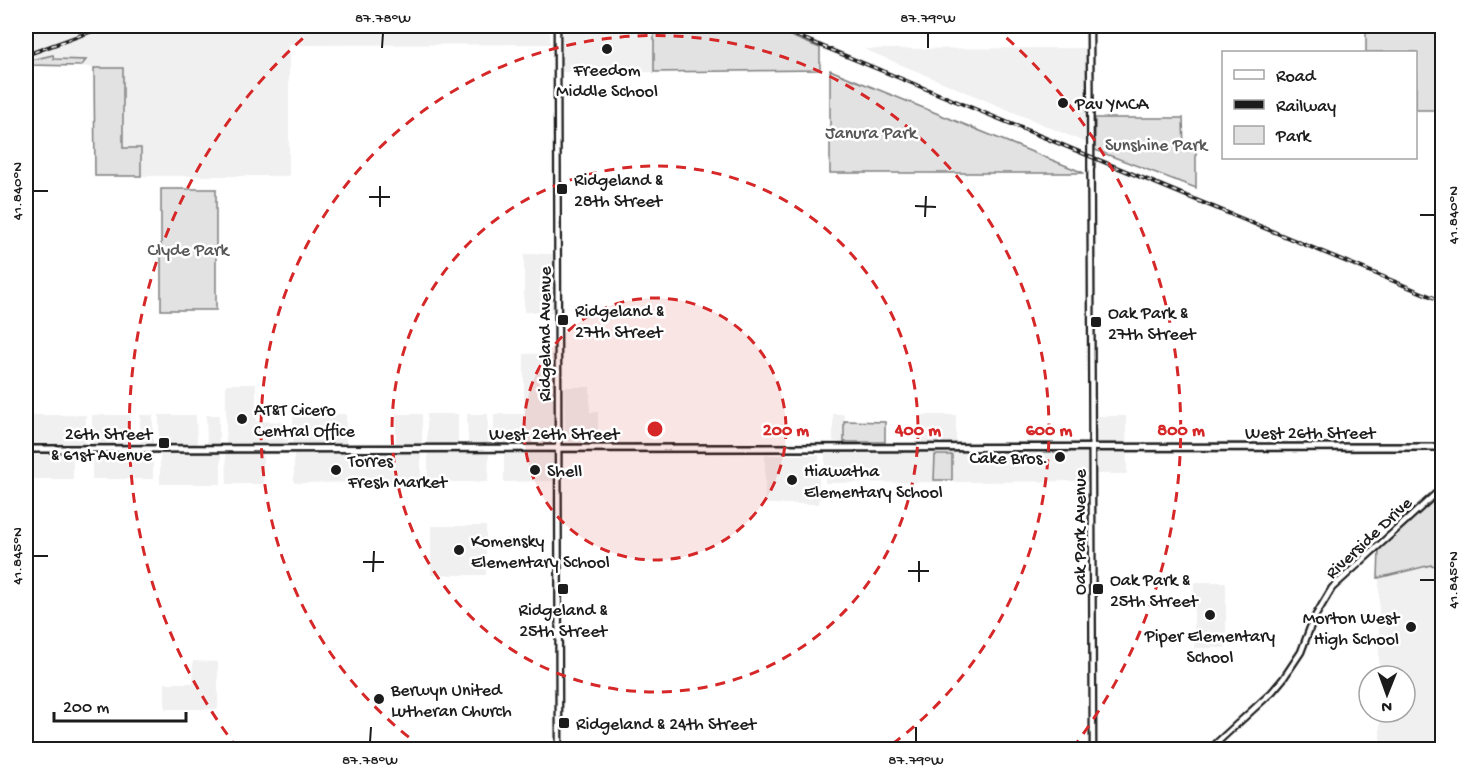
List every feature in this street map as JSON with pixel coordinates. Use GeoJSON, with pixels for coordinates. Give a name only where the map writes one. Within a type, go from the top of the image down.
{"type":"FeatureCollection","features":[{"type":"Feature","properties":{"kind":"main road","name":"West 26th Street"},"geometry":{"type":"LineString","coordinates":[[26,449],[1443,447]]}},
{"type":"Feature","properties":{"kind":"street","name":"Ridgeland Avenue"},"geometry":{"type":"LineString","coordinates":[[557,26],[559,750]]}},
{"type":"Feature","properties":{"kind":"street","name":"Oak Park Avenue"},"geometry":{"type":"LineString","coordinates":[[1090,26],[1090,137],[1093,147],[1090,171],[1093,750]]}},
{"type":"Feature","properties":{"kind":"street","name":"Riverside Drive"},"geometry":{"type":"LineString","coordinates":[[1209,750],[1283,679],[1301,652],[1309,627],[1332,588],[1443,488]]}},
{"type":"Feature","properties":{"kind":"shaded area"},"geometry":{"type":"Polygon","coordinates":[[[26,26],[550,26],[550,44],[289,45],[289,176],[141,176],[141,148],[123,148],[123,68],[81,66],[86,60],[53,59],[53,56],[26,63],[26,26]]]}},
{"type":"Feature","properties":{"kind":"shaded area","name":"Freedom Middle School"},"geometry":{"type":"Polygon","coordinates":[[[560,26],[654,26],[654,72],[561,72],[560,26]]]}},
{"type":"Feature","properties":{"kind":"shaded area"},"geometry":{"type":"Polygon","coordinates":[[[1089,48],[1089,144],[864,49],[1089,48]]]}},
{"type":"Feature","properties":{"kind":"shaded area"},"geometry":{"type":"Polygon","coordinates":[[[524,254],[554,254],[554,312],[524,312],[524,254]]]}},
{"type":"Feature","properties":{"kind":"shaded area"},"geometry":{"type":"Polygon","coordinates":[[[554,353],[554,444],[494,444],[494,414],[524,414],[524,354],[554,353]]]}},
{"type":"Feature","properties":{"kind":"shaded area"},"geometry":{"type":"Polygon","coordinates":[[[226,384],[256,384],[256,421],[287,422],[288,444],[226,444],[226,384]]]}},
{"type":"Feature","properties":{"kind":"shaded area"},"geometry":{"type":"Polygon","coordinates":[[[564,387],[590,387],[590,412],[598,412],[598,442],[565,442],[564,387]]]}},
{"type":"Feature","properties":{"kind":"shaded area"},"geometry":{"type":"Polygon","coordinates":[[[293,414],[346,414],[346,443],[293,444],[293,414]]]}},
{"type":"Feature","properties":{"kind":"shaded area"},"geometry":{"type":"Polygon","coordinates":[[[396,414],[422,414],[422,444],[396,443],[396,414]]]}},
{"type":"Feature","properties":{"kind":"shaded area"},"geometry":{"type":"Polygon","coordinates":[[[427,414],[458,414],[458,444],[427,444],[427,414]]]}},
{"type":"Feature","properties":{"kind":"shaded area"},"geometry":{"type":"Polygon","coordinates":[[[467,414],[488,414],[488,444],[468,444],[467,414]]]}},
{"type":"Feature","properties":{"kind":"shaded area"},"geometry":{"type":"Polygon","coordinates":[[[833,414],[844,414],[844,442],[833,441],[833,414]]]}},
{"type":"Feature","properties":{"kind":"shaded area"},"geometry":{"type":"Polygon","coordinates":[[[27,415],[86,415],[86,444],[27,444],[27,415]]]}},
{"type":"Feature","properties":{"kind":"shaded area"},"geometry":{"type":"Polygon","coordinates":[[[92,415],[130,415],[130,444],[92,444],[92,415]]]}},
{"type":"Feature","properties":{"kind":"shaded area"},"geometry":{"type":"Polygon","coordinates":[[[140,415],[153,415],[153,444],[140,444],[140,415]]]}},
{"type":"Feature","properties":{"kind":"shaded area"},"geometry":{"type":"Polygon","coordinates":[[[159,415],[196,415],[197,444],[159,444],[159,415]]]}},
{"type":"Feature","properties":{"kind":"shaded area"},"geometry":{"type":"Polygon","coordinates":[[[206,415],[219,415],[219,444],[207,444],[206,415]]]}},
{"type":"Feature","properties":{"kind":"shaded area"},"geometry":{"type":"Polygon","coordinates":[[[922,415],[956,415],[956,444],[922,444],[922,415]]]}},
{"type":"Feature","properties":{"kind":"shaded area"},"geometry":{"type":"Polygon","coordinates":[[[1093,416],[1126,416],[1127,474],[1092,474],[1093,416]]]}},
{"type":"Feature","properties":{"kind":"shaded area"},"geometry":{"type":"Polygon","coordinates":[[[825,449],[1091,449],[1091,481],[825,483],[825,449]]]}},
{"type":"Feature","properties":{"kind":"shaded area"},"geometry":{"type":"Polygon","coordinates":[[[73,453],[73,479],[27,479],[27,455],[73,453]]]}},
{"type":"Feature","properties":{"kind":"shaded area"},"geometry":{"type":"Polygon","coordinates":[[[428,453],[489,454],[488,482],[428,482],[428,453]]]}},
{"type":"Feature","properties":{"kind":"shaded area"},"geometry":{"type":"Polygon","coordinates":[[[92,454],[153,455],[153,479],[92,479],[92,454]]]}},
{"type":"Feature","properties":{"kind":"shaded area"},"geometry":{"type":"Polygon","coordinates":[[[160,454],[221,454],[221,484],[160,484],[160,454]]]}},
{"type":"Feature","properties":{"kind":"shaded area"},"geometry":{"type":"Polygon","coordinates":[[[226,454],[263,454],[264,484],[227,484],[226,454]]]}},
{"type":"Feature","properties":{"kind":"shaded area"},"geometry":{"type":"Polygon","coordinates":[[[294,454],[421,454],[421,482],[294,483],[294,454]]]}},
{"type":"Feature","properties":{"kind":"shaded area"},"geometry":{"type":"Polygon","coordinates":[[[504,454],[555,454],[554,481],[504,482],[504,454]]]}},
{"type":"Feature","properties":{"kind":"shaded area","name":"Hiawatha Elementary School"},"geometry":{"type":"Polygon","coordinates":[[[765,455],[819,455],[819,504],[765,504],[765,455]]]}},
{"type":"Feature","properties":{"kind":"shaded area","name":"Morton West High School"},"geometry":{"type":"Polygon","coordinates":[[[1442,492],[1442,749],[1380,749],[1380,724],[1417,724],[1417,664],[1379,664],[1379,549],[1442,492]]]}},
{"type":"Feature","properties":{"kind":"shaded area","name":"Komensky Elementary School"},"geometry":{"type":"Polygon","coordinates":[[[431,526],[486,526],[486,575],[431,575],[431,526]]]}},
{"type":"Feature","properties":{"kind":"shaded area","name":"Piper Elementary School"},"geometry":{"type":"Polygon","coordinates":[[[1194,582],[1226,582],[1226,648],[1194,648],[1194,582]]]}},
{"type":"Feature","properties":{"kind":"shaded area"},"geometry":{"type":"Polygon","coordinates":[[[193,661],[218,662],[218,709],[165,709],[165,683],[193,683],[193,661]]]}},
{"type":"Feature","properties":{"kind":"green space"},"geometry":{"type":"Polygon","coordinates":[[[654,26],[766,26],[820,48],[820,70],[654,72],[654,26]]]}},
{"type":"Feature","properties":{"kind":"green space"},"geometry":{"type":"Polygon","coordinates":[[[1366,26],[1442,26],[1442,110],[1417,110],[1417,51],[1366,51],[1366,26]]]}},
{"type":"Feature","properties":{"kind":"green space"},"geometry":{"type":"Polygon","coordinates":[[[53,55],[54,59],[86,60],[81,66],[28,65],[32,60],[53,55]]]}},
{"type":"Feature","properties":{"kind":"green space"},"geometry":{"type":"Polygon","coordinates":[[[94,68],[123,68],[123,148],[141,148],[141,176],[95,176],[94,68]]]}},
{"type":"Feature","properties":{"kind":"green space","name":"Janura Park"},"geometry":{"type":"Polygon","coordinates":[[[830,70],[1084,173],[830,173],[830,70]]]}},
{"type":"Feature","properties":{"kind":"green space","name":"Sunshine Park"},"geometry":{"type":"Polygon","coordinates":[[[1095,118],[1183,118],[1184,149],[1196,150],[1196,188],[1095,150],[1095,118]]]}},
{"type":"Feature","properties":{"kind":"green space","name":"Clyde Park"},"geometry":{"type":"Polygon","coordinates":[[[161,189],[216,189],[216,310],[161,310],[161,189]]]}},
{"type":"Feature","properties":{"kind":"green space"},"geometry":{"type":"Polygon","coordinates":[[[844,421],[885,422],[885,442],[844,442],[844,421]]]}},
{"type":"Feature","properties":{"kind":"green space"},"geometry":{"type":"Polygon","coordinates":[[[935,455],[952,455],[952,480],[934,480],[935,455]]]}},
{"type":"Feature","properties":{"kind":"green space"},"geometry":{"type":"Polygon","coordinates":[[[1442,492],[1442,567],[1431,565],[1378,578],[1379,549],[1442,492]]]}},
{"type":"Feature","properties":{"kind":"railway"},"geometry":{"type":"LineString","coordinates":[[26,55],[106,26]]}},
{"type":"Feature","properties":{"kind":"railway"},"geometry":{"type":"LineString","coordinates":[[773,26],[1442,301]]}},
{"type":"Feature","properties":{"kind":"place","name":"Freedom Middle School"},"geometry":{"type":"Point","coordinates":[607,49]}},
{"type":"Feature","properties":{"kind":"place","name":"Pav YMCA"},"geometry":{"type":"Point","coordinates":[1063,103]}},
{"type":"Feature","properties":{"kind":"place","name":"Ridgeland & 28th Street"},"geometry":{"type":"Point","coordinates":[562,189]}},
{"type":"Feature","properties":{"kind":"place","name":"Ridgeland & 27th Street"},"geometry":{"type":"Point","coordinates":[563,320]}},
{"type":"Feature","properties":{"kind":"place","name":"Oak Park & 27th Street"},"geometry":{"type":"Point","coordinates":[1096,322]}},
{"type":"Feature","properties":{"kind":"place","name":"AT&T Cicero Central Office"},"geometry":{"type":"Point","coordinates":[242,419]}},
{"type":"Feature","properties":{"kind":"place","name":"26th Street & 61st Avenue"},"geometry":{"type":"Point","coordinates":[164,443]}},
{"type":"Feature","properties":{"kind":"place","name":"Cake Bros."},"geometry":{"type":"Point","coordinates":[1060,457]}},
{"type":"Feature","properties":{"kind":"place","name":"Torres Fresh Market"},"geometry":{"type":"Point","coordinates":[336,470]}},
{"type":"Feature","properties":{"kind":"place","name":"Shell"},"geometry":{"type":"Point","coordinates":[535,470]}},
{"type":"Feature","properties":{"kind":"place","name":"Hiawatha Elementary School"},"geometry":{"type":"Point","coordinates":[792,480]}},
{"type":"Feature","properties":{"kind":"place","name":"Komensky Elementary School"},"geometry":{"type":"Point","coordinates":[459,550]}},
{"type":"Feature","properties":{"kind":"place","name":"Ridgeland & 25th Street"},"geometry":{"type":"Point","coordinates":[563,589]}},
{"type":"Feature","properties":{"kind":"place","name":"Oak Park & 25th Street"},"geometry":{"type":"Point","coordinates":[1098,589]}},
{"type":"Feature","properties":{"kind":"place","name":"Piper Elementary School"},"geometry":{"type":"Point","coordinates":[1210,615]}},
{"type":"Feature","properties":{"kind":"place","name":"Morton West High School"},"geometry":{"type":"Point","coordinates":[1411,627]}},
{"type":"Feature","properties":{"kind":"place","name":"Berwyn United Lutheran Church"},"geometry":{"type":"Point","coordinates":[379,699]}},
{"type":"Feature","properties":{"kind":"place","name":"Ridgeland & 24th Street"},"geometry":{"type":"Point","coordinates":[564,723]}}]}
